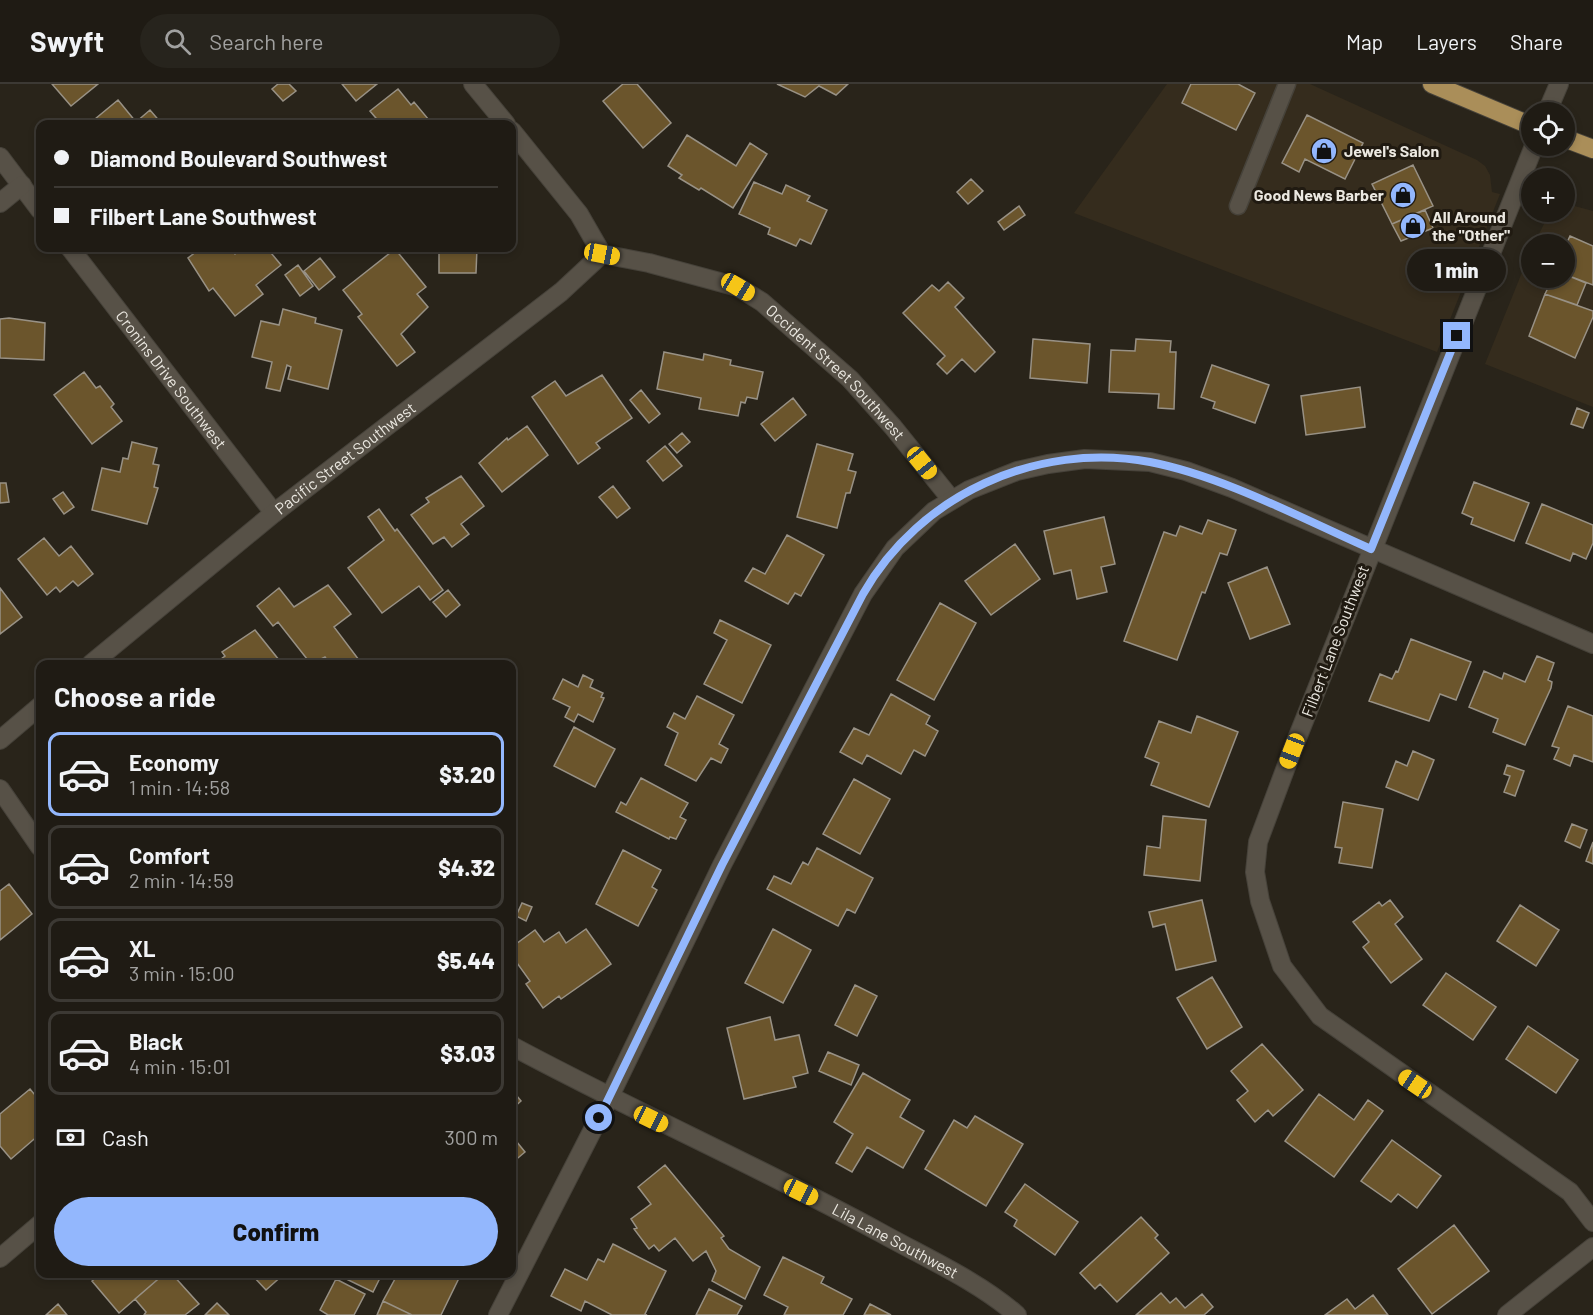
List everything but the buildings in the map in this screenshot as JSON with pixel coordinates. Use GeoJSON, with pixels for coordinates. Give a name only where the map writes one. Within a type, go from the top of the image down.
{"type":"FeatureCollection","features":[{"type":"Feature","properties":{"kind":"main road"},"geometry":{"type":"LineString","coordinates":[[1432,84],[1521,121]]}},
{"type":"Feature","properties":{"kind":"main road"},"geometry":{"type":"LineString","coordinates":[[1575,142],[1593,149]]}},
{"type":"Feature","properties":{"kind":"street"},"geometry":{"type":"LineString","coordinates":[[473,84],[503,120]]}},
{"type":"Feature","properties":{"kind":"street"},"geometry":{"type":"LineString","coordinates":[[1551,102],[1558,84]]}},
{"type":"Feature","properties":{"kind":"street"},"geometry":{"type":"LineString","coordinates":[[516,136],[579,214],[602,254]]}},
{"type":"Feature","properties":{"kind":"street","name":"Filbert Lane Southwest"},"geometry":{"type":"LineString","coordinates":[[1530,156],[1371,549],[1258,842],[1255,872],[1269,934],[1282,966],[1320,1016],[1570,1192],[1593,1222]]}},
{"type":"Feature","properties":{"kind":"street"},"geometry":{"type":"LineString","coordinates":[[0,157],[36,204]]}},
{"type":"Feature","properties":{"kind":"street"},"geometry":{"type":"LineString","coordinates":[[0,203],[22,185]]}},
{"type":"Feature","properties":{"kind":"street","name":"Cronins Drive Southwest"},"geometry":{"type":"LineString","coordinates":[[73,252],[274,513]]}},
{"type":"Feature","properties":{"kind":"street","name":"Occident Street Southwest"},"geometry":{"type":"LineString","coordinates":[[602,254],[649,263],[738,287],[762,302],[850,379],[893,427],[951,499]]}},
{"type":"Feature","properties":{"kind":"street","name":"Pacific Street Southwest"},"geometry":{"type":"LineString","coordinates":[[96,660],[274,513],[561,292],[602,254]]}},
{"type":"Feature","properties":{"kind":"street"},"geometry":{"type":"LineString","coordinates":[[498,1315],[609,1098],[722,865],[863,594],[895,548],[951,499],[992,479],[1048,464],[1085,459],[1150,462],[1186,471],[1232,488],[1593,644]]}},
{"type":"Feature","properties":{"kind":"street"},"geometry":{"type":"LineString","coordinates":[[0,740],[36,709]]}},
{"type":"Feature","properties":{"kind":"street"},"geometry":{"type":"LineString","coordinates":[[0,789],[36,841]]}},
{"type":"Feature","properties":{"kind":"street","name":"Lila Lane Southwest"},"geometry":{"type":"LineString","coordinates":[[516,1048],[609,1098],[844,1214],[952,1272],[1017,1315]]}},
{"type":"Feature","properties":{"kind":"street"},"geometry":{"type":"LineString","coordinates":[[0,1258],[36,1227]]}},
{"type":"Feature","properties":{"kind":"street"},"geometry":{"type":"LineString","coordinates":[[1508,1315],[1593,1247]]}},
{"type":"Feature","properties":{"kind":"lane"},"geometry":{"type":"LineString","coordinates":[[1238,206],[1287,84]]}},
{"type":"Feature","properties":{"kind":"shaded area"},"geometry":{"type":"Polygon","coordinates":[[[1167,84],[1310,84],[1477,160],[1485,166],[1490,175],[1492,192],[1500,194],[1437,352],[1074,213],[1167,84]]]}},
{"type":"Feature","properties":{"kind":"shaded area"},"geometry":{"type":"Polygon","coordinates":[[[1575,206],[1593,211],[1593,407],[1485,364],[1521,275],[1521,288],[1575,288],[1575,234],[1539,234],[1545,222],[1575,222],[1575,206]]]}},
{"type":"Feature","properties":{"kind":"place","name":"Jewel's Salon"},"geometry":{"type":"Point","coordinates":[1324,151]}},
{"type":"Feature","properties":{"kind":"place","name":"Good News Barber"},"geometry":{"type":"Point","coordinates":[1403,195]}},
{"type":"Feature","properties":{"kind":"place","name":"All Around the \"Other\""},"geometry":{"type":"Point","coordinates":[1413,226]}},
{"type":"Feature","properties":{"kind":"route"},"geometry":{"type":"LineString","coordinates":[[599,1118],[722,865],[863,594],[886,559],[919,525],[951,499],[992,479],[1048,464],[1085,459],[1118,459],[1150,462],[1186,471],[1232,488],[1371,549],[1457,336]]}}]}
